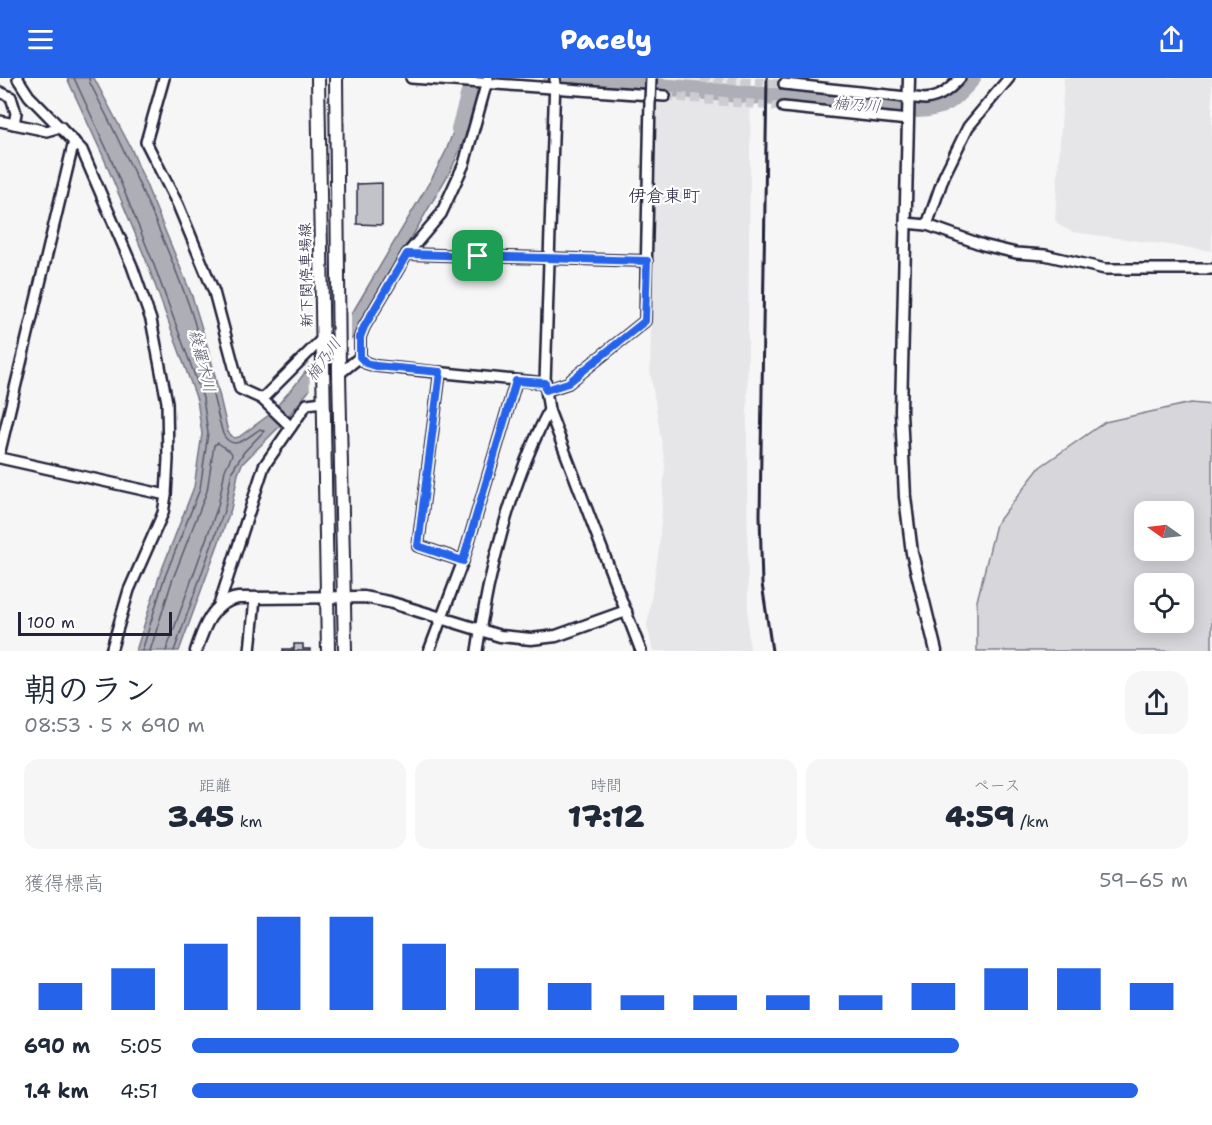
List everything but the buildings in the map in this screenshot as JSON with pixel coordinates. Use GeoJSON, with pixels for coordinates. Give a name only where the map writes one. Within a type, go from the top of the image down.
{"type":"FeatureCollection","features":[{"type":"Feature","properties":{"kind":"main road","name":"新下関停車場線"},"geometry":{"type":"LineString","coordinates":[[318,78],[328,651]]}},
{"type":"Feature","properties":{"kind":"main road"},"geometry":{"type":"LineString","coordinates":[[336,78],[345,651]]}},
{"type":"Feature","properties":{"kind":"street"},"geometry":{"type":"LineString","coordinates":[[164,78],[146,142],[178,205],[214,292],[240,389],[264,402],[289,425]]}},
{"type":"Feature","properties":{"kind":"street"},"geometry":{"type":"LineString","coordinates":[[411,78],[554,83],[665,96]]}},
{"type":"Feature","properties":{"kind":"street"},"geometry":{"type":"LineString","coordinates":[[486,80],[464,164],[441,214],[407,254],[364,327],[360,337],[360,357],[366,363],[376,366],[516,381],[546,387],[568,383],[645,321],[651,78]]}},
{"type":"Feature","properties":{"kind":"street"},"geometry":{"type":"LineString","coordinates":[[909,78],[901,411],[905,496],[912,553],[936,651]]}},
{"type":"Feature","properties":{"kind":"street"},"geometry":{"type":"LineString","coordinates":[[784,84],[935,98],[947,92],[960,78]]}},
{"type":"Feature","properties":{"kind":"street"},"geometry":{"type":"LineString","coordinates":[[927,225],[944,176],[968,127],[1009,78]]}},
{"type":"Feature","properties":{"kind":"street"},"geometry":{"type":"LineString","coordinates":[[18,79],[29,96],[82,150],[132,266],[151,320],[167,402],[168,459],[163,513],[129,590],[111,651]]}},
{"type":"Feature","properties":{"kind":"street"},"geometry":{"type":"LineString","coordinates":[[554,83],[546,387],[549,410],[641,651]]}},
{"type":"Feature","properties":{"kind":"street"},"geometry":{"type":"LineString","coordinates":[[0,92],[11,97],[16,113],[14,124]]}},
{"type":"Feature","properties":{"kind":"street"},"geometry":{"type":"LineString","coordinates":[[783,106],[908,120]]}},
{"type":"Feature","properties":{"kind":"street"},"geometry":{"type":"LineString","coordinates":[[0,121],[47,131],[61,127]]}},
{"type":"Feature","properties":{"kind":"street"},"geometry":{"type":"LineString","coordinates":[[0,451],[74,141]]}},
{"type":"Feature","properties":{"kind":"street"},"geometry":{"type":"LineString","coordinates":[[905,223],[927,225],[983,245],[1016,253],[1045,255],[1105,269],[1212,269]]}},
{"type":"Feature","properties":{"kind":"street"},"geometry":{"type":"LineString","coordinates":[[407,254],[647,261]]}},
{"type":"Feature","properties":{"kind":"street"},"geometry":{"type":"LineString","coordinates":[[264,402],[322,339]]}},
{"type":"Feature","properties":{"kind":"street"},"geometry":{"type":"LineString","coordinates":[[339,371],[360,357]]}},
{"type":"Feature","properties":{"kind":"street"},"geometry":{"type":"LineString","coordinates":[[440,372],[418,546],[463,561]]}},
{"type":"Feature","properties":{"kind":"street"},"geometry":{"type":"LineString","coordinates":[[429,651],[463,561],[516,381]]}},
{"type":"Feature","properties":{"kind":"street"},"geometry":{"type":"LineString","coordinates":[[196,651],[206,626],[219,605],[264,466],[289,425],[307,405],[323,402]]}},
{"type":"Feature","properties":{"kind":"street"},"geometry":{"type":"LineString","coordinates":[[477,651],[487,591],[514,494],[537,433],[549,410]]}},
{"type":"Feature","properties":{"kind":"street"},"geometry":{"type":"LineString","coordinates":[[0,458],[166,495]]}},
{"type":"Feature","properties":{"kind":"street"},"geometry":{"type":"LineString","coordinates":[[219,605],[230,599],[364,597],[440,617],[479,631],[531,639],[556,636],[626,611]]}},
{"type":"Feature","properties":{"kind":"street"},"geometry":{"type":"LineString","coordinates":[[250,651],[255,598]]}},
{"type":"Feature","properties":{"kind":"shaded area"},"geometry":{"type":"Polygon","coordinates":[[[657,78],[751,78],[747,427],[748,638],[751,651],[653,651],[647,625],[659,548],[665,465],[650,370],[657,78]]]}},
{"type":"Feature","properties":{"kind":"shaded area"},"geometry":{"type":"Polygon","coordinates":[[[1064,78],[1212,78],[1212,251],[1073,232],[1060,226],[1055,220],[1064,78]]]}},
{"type":"Feature","properties":{"kind":"shaded area"},"geometry":{"type":"Polygon","coordinates":[[[1191,403],[1212,405],[1212,651],[977,651],[977,601],[996,524],[1040,467],[1105,422],[1191,403]]]}},
{"type":"Feature","properties":{"kind":"water","name":"綾羅木川"},"geometry":{"type":"Polygon","coordinates":[[[67,78],[94,78],[131,148],[192,296],[210,355],[228,432],[234,438],[239,437],[269,415],[354,310],[432,178],[446,151],[463,105],[474,109],[452,168],[354,336],[281,425],[242,464],[231,509],[179,651],[136,651],[159,577],[194,487],[202,434],[197,400],[146,260],[103,156],[67,78]]]}},
{"type":"Feature","properties":{"kind":"pier"},"geometry":{"type":"Polygon","coordinates":[[[351,308],[351,344],[310,395],[309,363],[351,308]]]}},
{"type":"Feature","properties":{"kind":"waterway","name":"楠乃川"},"geometry":{"type":"LineString","coordinates":[[460,129],[474,78]]}},
{"type":"Feature","properties":{"kind":"waterway","name":"楠乃川"},"geometry":{"type":"LineString","coordinates":[[552,78],[917,109],[935,107],[948,101],[972,78]]}},
{"type":"Feature","properties":{"kind":"tunnel"},"geometry":{"type":"LineString","coordinates":[[701,78],[784,84]]}},
{"type":"Feature","properties":{"kind":"tunnel"},"geometry":{"type":"LineString","coordinates":[[665,96],[783,107]]}},
{"type":"Feature","properties":{"kind":"railway"},"geometry":{"type":"LineString","coordinates":[[767,78],[760,516],[762,584],[772,651]]}},
{"type":"Feature","properties":{"kind":"district","name":"伊倉東町"},"geometry":{"type":"Point","coordinates":[664,196]}},
{"type":"Feature","properties":{"kind":"route"},"geometry":{"type":"LineString","coordinates":[[407,254],[478,256],[647,261],[645,321],[568,383],[546,390],[545,383],[516,381],[463,561],[418,546],[440,372],[366,363],[360,357],[359,346],[364,327],[407,254]]}}]}
